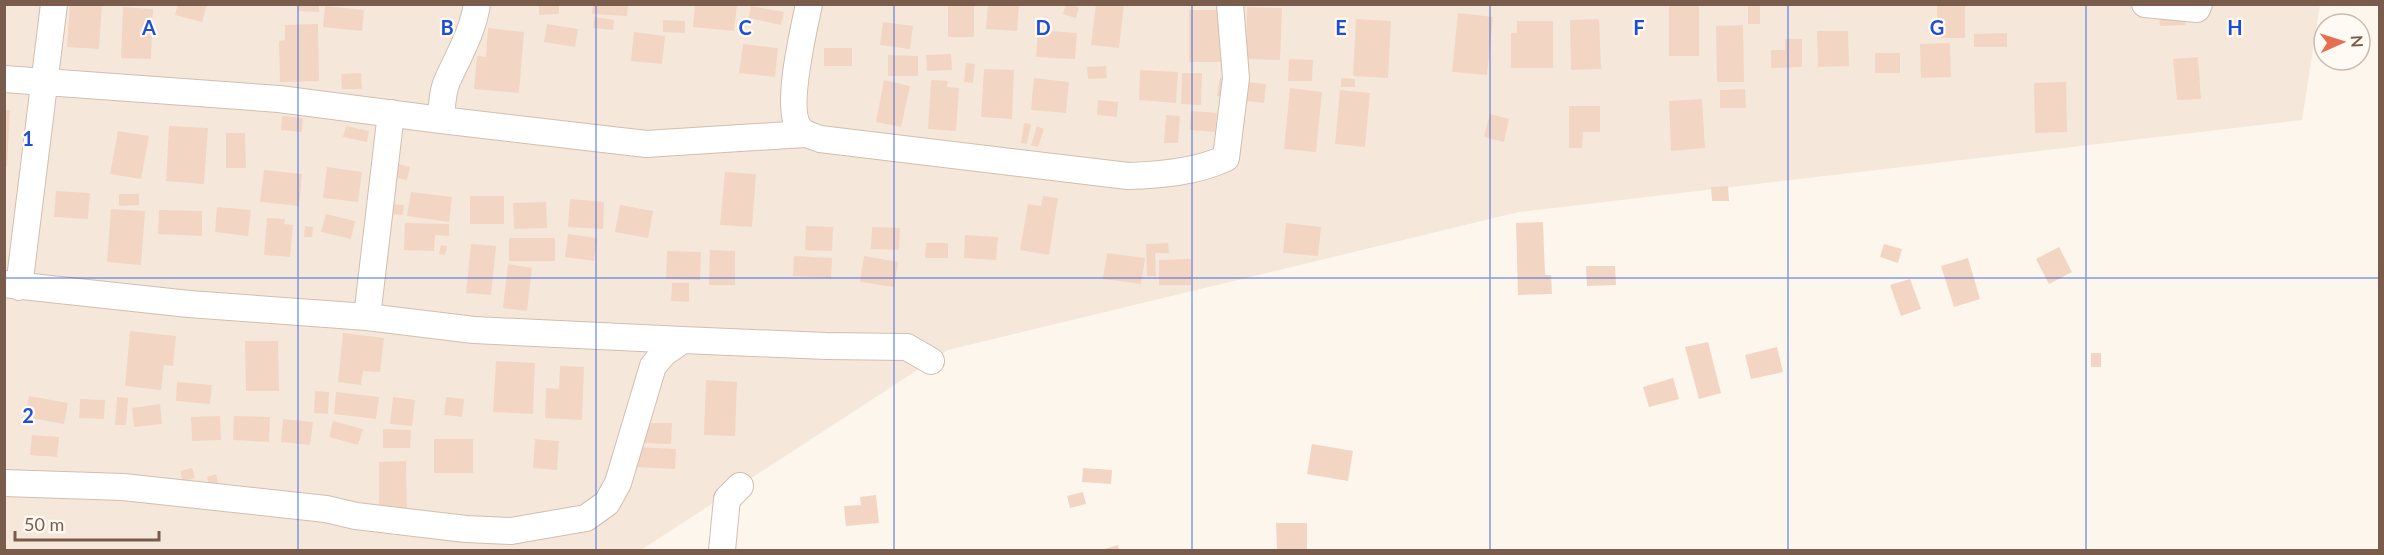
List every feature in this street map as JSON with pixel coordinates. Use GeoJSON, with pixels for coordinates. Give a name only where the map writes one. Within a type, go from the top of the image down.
{"type":"FeatureCollection","features":[{"type":"Feature","properties":{"kind":"street"},"geometry":{"type":"LineString","coordinates":[[54,4],[12,285],[189,304],[367,317],[474,330],[826,346],[907,347],[931,361]]}},
{"type":"Feature","properties":{"kind":"street"},"geometry":{"type":"LineString","coordinates":[[441,120],[447,80],[457,62],[474,19],[477,4]]}},
{"type":"Feature","properties":{"kind":"street"},"geometry":{"type":"LineString","coordinates":[[805,134],[798,127],[794,114],[796,71],[809,4]]}},
{"type":"Feature","properties":{"kind":"street"},"geometry":{"type":"LineString","coordinates":[[4,80],[279,99],[646,144],[805,134],[820,139],[1128,176],[1154,175],[1226,158],[1236,78],[1230,4]]}},
{"type":"Feature","properties":{"kind":"street"},"geometry":{"type":"LineString","coordinates":[[2145,4],[2197,9],[2199,4]]}},
{"type":"Feature","properties":{"kind":"street"},"geometry":{"type":"LineString","coordinates":[[367,317],[391,113]]}},
{"type":"Feature","properties":{"kind":"street"},"geometry":{"type":"LineString","coordinates":[[4,483],[123,488],[326,509],[356,516],[466,529],[511,531],[586,518],[606,503],[618,483],[653,366],[664,353],[683,340]]}},
{"type":"Feature","properties":{"kind":"street"},"geometry":{"type":"LineString","coordinates":[[722,550],[727,499],[740,486]]}},
{"type":"Feature","properties":{"kind":"shaded area"},"geometry":{"type":"Polygon","coordinates":[[[4,5],[2320,5],[2319,12],[2312,12],[2312,56],[2302,120],[1519,212],[948,350],[641,550],[5,550],[4,5]]]}},
{"type":"Feature","properties":{"kind":"building"},"geometry":{"type":"Polygon","coordinates":[[[70,4],[102,4],[99,49],[67,47],[70,4]]]}},
{"type":"Feature","properties":{"kind":"building"},"geometry":{"type":"Polygon","coordinates":[[[178,4],[207,4],[202,22],[175,15],[178,4]]]}},
{"type":"Feature","properties":{"kind":"building"},"geometry":{"type":"Polygon","coordinates":[[[298,4],[319,4],[319,12],[298,11],[298,4]]]}},
{"type":"Feature","properties":{"kind":"building"},"geometry":{"type":"Polygon","coordinates":[[[539,4],[559,4],[559,14],[539,15],[539,4]]]}},
{"type":"Feature","properties":{"kind":"building"},"geometry":{"type":"Polygon","coordinates":[[[593,4],[628,4],[627,16],[592,14],[593,4]]]}},
{"type":"Feature","properties":{"kind":"building"},"geometry":{"type":"Polygon","coordinates":[[[695,4],[737,4],[734,31],[693,27],[695,4]]]}},
{"type":"Feature","properties":{"kind":"building"},"geometry":{"type":"Polygon","coordinates":[[[948,4],[974,4],[974,37],[948,37],[948,4]]]}},
{"type":"Feature","properties":{"kind":"building"},"geometry":{"type":"Polygon","coordinates":[[[988,4],[1019,4],[1017,31],[986,29],[988,4]]]}},
{"type":"Feature","properties":{"kind":"building"},"geometry":{"type":"Polygon","coordinates":[[[1066,4],[1079,7],[1076,18],[1063,14],[1066,4]]]}},
{"type":"Feature","properties":{"kind":"building"},"geometry":{"type":"Polygon","coordinates":[[[1096,4],[1124,4],[1119,48],[1091,45],[1096,4]]]}},
{"type":"Feature","properties":{"kind":"building"},"geometry":{"type":"Polygon","coordinates":[[[1748,4],[1760,4],[1760,24],[1748,24],[1748,4]]]}},
{"type":"Feature","properties":{"kind":"building"},"geometry":{"type":"Polygon","coordinates":[[[1937,4],[1965,4],[1965,38],[1937,38],[1937,4]]]}},
{"type":"Feature","properties":{"kind":"building"},"geometry":{"type":"Polygon","coordinates":[[[1669,5],[1699,5],[1699,56],[1669,56],[1669,5]]]}},
{"type":"Feature","properties":{"kind":"building"},"geometry":{"type":"Polygon","coordinates":[[[325,6],[364,10],[362,31],[323,27],[325,6]]]}},
{"type":"Feature","properties":{"kind":"building"},"geometry":{"type":"Polygon","coordinates":[[[751,6],[784,12],[781,25],[749,18],[751,6]]]}},
{"type":"Feature","properties":{"kind":"building"},"geometry":{"type":"Polygon","coordinates":[[[123,7],[153,9],[151,59],[121,58],[123,7]]]}},
{"type":"Feature","properties":{"kind":"building"},"geometry":{"type":"Polygon","coordinates":[[[1247,7],[1282,8],[1280,60],[1246,59],[1247,7]]]}},
{"type":"Feature","properties":{"kind":"building"},"geometry":{"type":"Polygon","coordinates":[[[1189,10],[1226,10],[1226,62],[1189,62],[1189,10]]]}},
{"type":"Feature","properties":{"kind":"building"},"geometry":{"type":"Polygon","coordinates":[[[1458,13],[1493,17],[1487,75],[1452,72],[1458,13]]]}},
{"type":"Feature","properties":{"kind":"building"},"geometry":{"type":"Polygon","coordinates":[[[2185,13],[2185,25],[2160,26],[2159,14],[2185,13]]]}},
{"type":"Feature","properties":{"kind":"building"},"geometry":{"type":"Polygon","coordinates":[[[594,17],[614,20],[613,30],[593,28],[594,17]]]}},
{"type":"Feature","properties":{"kind":"building"},"geometry":{"type":"Polygon","coordinates":[[[1356,19],[1391,21],[1388,78],[1353,76],[1356,19]]]}},
{"type":"Feature","properties":{"kind":"building"},"geometry":{"type":"Polygon","coordinates":[[[1599,19],[1601,69],[1571,70],[1570,20],[1599,19]]]}},
{"type":"Feature","properties":{"kind":"building"},"geometry":{"type":"Polygon","coordinates":[[[663,20],[685,21],[685,33],[663,32],[663,20]]]}},
{"type":"Feature","properties":{"kind":"building"},"geometry":{"type":"Polygon","coordinates":[[[1517,21],[1553,21],[1553,68],[1511,68],[1511,33],[1517,33],[1517,21]]]}},
{"type":"Feature","properties":{"kind":"building"},"geometry":{"type":"Polygon","coordinates":[[[883,22],[913,26],[910,49],[880,45],[883,22]]]}},
{"type":"Feature","properties":{"kind":"building"},"geometry":{"type":"Polygon","coordinates":[[[318,24],[319,81],[280,82],[279,41],[285,40],[285,25],[318,24]]]}},
{"type":"Feature","properties":{"kind":"building"},"geometry":{"type":"Polygon","coordinates":[[[547,24],[578,29],[575,47],[544,42],[547,24]]]}},
{"type":"Feature","properties":{"kind":"building"},"geometry":{"type":"Polygon","coordinates":[[[1743,25],[1744,82],[1717,82],[1716,26],[1743,25]]]}},
{"type":"Feature","properties":{"kind":"building"},"geometry":{"type":"Polygon","coordinates":[[[488,28],[524,32],[519,93],[474,89],[477,56],[486,57],[488,28]]]}},
{"type":"Feature","properties":{"kind":"building"},"geometry":{"type":"Polygon","coordinates":[[[1038,30],[1077,33],[1075,59],[1036,57],[1038,30]]]}},
{"type":"Feature","properties":{"kind":"building"},"geometry":{"type":"Polygon","coordinates":[[[1817,31],[1848,31],[1849,66],[1818,67],[1817,31]]]}},
{"type":"Feature","properties":{"kind":"building"},"geometry":{"type":"Polygon","coordinates":[[[634,32],[665,36],[662,64],[631,61],[634,32]]]}},
{"type":"Feature","properties":{"kind":"building"},"geometry":{"type":"Polygon","coordinates":[[[2007,33],[2007,47],[1974,47],[1974,34],[2007,33]]]}},
{"type":"Feature","properties":{"kind":"building"},"geometry":{"type":"Polygon","coordinates":[[[1785,39],[1802,39],[1802,67],[1771,68],[1771,50],[1785,50],[1785,39]]]}},
{"type":"Feature","properties":{"kind":"building"},"geometry":{"type":"Polygon","coordinates":[[[1950,43],[1951,77],[1921,78],[1920,44],[1950,43]]]}},
{"type":"Feature","properties":{"kind":"building"},"geometry":{"type":"Polygon","coordinates":[[[743,44],[778,48],[775,77],[739,73],[743,44]]]}},
{"type":"Feature","properties":{"kind":"building"},"geometry":{"type":"Polygon","coordinates":[[[824,48],[852,48],[852,66],[824,66],[824,48]]]}},
{"type":"Feature","properties":{"kind":"building"},"geometry":{"type":"Polygon","coordinates":[[[1875,53],[1900,53],[1900,73],[1875,73],[1875,53]]]}},
{"type":"Feature","properties":{"kind":"building"},"geometry":{"type":"Polygon","coordinates":[[[951,54],[952,70],[927,71],[926,55],[951,54]]]}},
{"type":"Feature","properties":{"kind":"building"},"geometry":{"type":"Polygon","coordinates":[[[888,55],[918,56],[918,76],[888,76],[888,55]]]}},
{"type":"Feature","properties":{"kind":"building"},"geometry":{"type":"Polygon","coordinates":[[[2198,57],[2201,99],[2177,100],[2173,59],[2198,57]]]}},
{"type":"Feature","properties":{"kind":"building"},"geometry":{"type":"Polygon","coordinates":[[[1289,59],[1313,60],[1312,81],[1288,81],[1289,59]]]}},
{"type":"Feature","properties":{"kind":"building"},"geometry":{"type":"Polygon","coordinates":[[[966,63],[975,64],[973,83],[964,82],[966,63]]]}},
{"type":"Feature","properties":{"kind":"building"},"geometry":{"type":"Polygon","coordinates":[[[1106,66],[1107,78],[1088,79],[1087,67],[1106,66]]]}},
{"type":"Feature","properties":{"kind":"building"},"geometry":{"type":"Polygon","coordinates":[[[984,69],[1014,70],[1012,119],[981,117],[984,69]]]}},
{"type":"Feature","properties":{"kind":"building"},"geometry":{"type":"Polygon","coordinates":[[[1140,70],[1178,72],[1176,103],[1139,100],[1140,70]]]}},
{"type":"Feature","properties":{"kind":"building"},"geometry":{"type":"Polygon","coordinates":[[[361,73],[362,89],[342,89],[341,74],[361,73]]]}},
{"type":"Feature","properties":{"kind":"building"},"geometry":{"type":"Polygon","coordinates":[[[1182,73],[1202,73],[1201,105],[1181,104],[1182,73]]]}},
{"type":"Feature","properties":{"kind":"building"},"geometry":{"type":"Polygon","coordinates":[[[1034,78],[1069,82],[1066,113],[1031,110],[1034,78]]]}},
{"type":"Feature","properties":{"kind":"building"},"geometry":{"type":"Polygon","coordinates":[[[1220,78],[1232,80],[1228,98],[1217,96],[1220,78]]]}},
{"type":"Feature","properties":{"kind":"building"},"geometry":{"type":"Polygon","coordinates":[[[1341,78],[1355,79],[1355,87],[1341,87],[1341,78]]]}},
{"type":"Feature","properties":{"kind":"building"},"geometry":{"type":"Polygon","coordinates":[[[884,80],[910,86],[901,127],[876,122],[884,80]]]}},
{"type":"Feature","properties":{"kind":"building"},"geometry":{"type":"Polygon","coordinates":[[[931,80],[948,81],[947,87],[959,88],[956,131],[928,129],[931,80]]]}},
{"type":"Feature","properties":{"kind":"building"},"geometry":{"type":"Polygon","coordinates":[[[1239,81],[1266,84],[1264,103],[1237,100],[1239,81]]]}},
{"type":"Feature","properties":{"kind":"building"},"geometry":{"type":"Polygon","coordinates":[[[2066,82],[2067,132],[2035,133],[2034,83],[2066,82]]]}},
{"type":"Feature","properties":{"kind":"building"},"geometry":{"type":"Polygon","coordinates":[[[1290,88],[1322,92],[1316,152],[1284,149],[1290,88]]]}},
{"type":"Feature","properties":{"kind":"building"},"geometry":{"type":"Polygon","coordinates":[[[1745,89],[1746,108],[1720,108],[1720,90],[1745,89]]]}},
{"type":"Feature","properties":{"kind":"building"},"geometry":{"type":"Polygon","coordinates":[[[1340,90],[1370,93],[1365,147],[1335,144],[1340,90]]]}},
{"type":"Feature","properties":{"kind":"building"},"geometry":{"type":"Polygon","coordinates":[[[1702,99],[1705,148],[1671,151],[1669,101],[1702,99]]]}},
{"type":"Feature","properties":{"kind":"building"},"geometry":{"type":"Polygon","coordinates":[[[1098,100],[1118,102],[1117,117],[1097,115],[1098,100]]]}},
{"type":"Feature","properties":{"kind":"building"},"geometry":{"type":"Polygon","coordinates":[[[1569,106],[1600,106],[1600,132],[1583,132],[1582,148],[1569,148],[1569,106]]]}},
{"type":"Feature","properties":{"kind":"building"},"geometry":{"type":"Polygon","coordinates":[[[4,110],[10,110],[7,167],[4,167],[4,110]]]}},
{"type":"Feature","properties":{"kind":"building"},"geometry":{"type":"Polygon","coordinates":[[[1191,111],[1217,113],[1215,132],[1190,130],[1191,111]]]}},
{"type":"Feature","properties":{"kind":"building"},"geometry":{"type":"Polygon","coordinates":[[[1490,114],[1509,119],[1504,142],[1484,137],[1490,114]]]}},
{"type":"Feature","properties":{"kind":"building"},"geometry":{"type":"Polygon","coordinates":[[[1166,115],[1180,116],[1178,143],[1164,143],[1166,115]]]}},
{"type":"Feature","properties":{"kind":"building"},"geometry":{"type":"Polygon","coordinates":[[[282,116],[303,118],[302,132],[281,130],[282,116]]]}},
{"type":"Feature","properties":{"kind":"building"},"geometry":{"type":"Polygon","coordinates":[[[1024,123],[1031,124],[1027,144],[1021,143],[1024,123]]]}},
{"type":"Feature","properties":{"kind":"building"},"geometry":{"type":"Polygon","coordinates":[[[169,126],[208,128],[204,184],[166,181],[169,126]]]}},
{"type":"Feature","properties":{"kind":"building"},"geometry":{"type":"Polygon","coordinates":[[[346,126],[369,131],[367,142],[343,137],[346,126]]]}},
{"type":"Feature","properties":{"kind":"building"},"geometry":{"type":"Polygon","coordinates":[[[1037,126],[1044,129],[1038,147],[1031,145],[1037,126]]]}},
{"type":"Feature","properties":{"kind":"building"},"geometry":{"type":"Polygon","coordinates":[[[118,131],[149,136],[141,179],[110,174],[118,131]]]}},
{"type":"Feature","properties":{"kind":"building"},"geometry":{"type":"Polygon","coordinates":[[[226,133],[245,133],[246,168],[226,168],[226,133]]]}},
{"type":"Feature","properties":{"kind":"building"},"geometry":{"type":"Polygon","coordinates":[[[399,164],[410,167],[407,180],[397,178],[399,164]]]}},
{"type":"Feature","properties":{"kind":"building"},"geometry":{"type":"Polygon","coordinates":[[[327,167],[362,172],[358,202],[323,198],[327,167]]]}},
{"type":"Feature","properties":{"kind":"building"},"geometry":{"type":"Polygon","coordinates":[[[264,170],[302,174],[299,206],[260,202],[264,170]]]}},
{"type":"Feature","properties":{"kind":"building"},"geometry":{"type":"Polygon","coordinates":[[[725,172],[756,174],[752,227],[720,225],[725,172]]]}},
{"type":"Feature","properties":{"kind":"building"},"geometry":{"type":"Polygon","coordinates":[[[1728,186],[1729,201],[1712,201],[1711,187],[1728,186]]]}},
{"type":"Feature","properties":{"kind":"building"},"geometry":{"type":"Polygon","coordinates":[[[56,191],[90,193],[88,219],[54,217],[56,191]]]}},
{"type":"Feature","properties":{"kind":"building"},"geometry":{"type":"Polygon","coordinates":[[[411,192],[452,197],[449,222],[407,216],[411,192]]]}},
{"type":"Feature","properties":{"kind":"building"},"geometry":{"type":"Polygon","coordinates":[[[119,194],[139,194],[139,205],[119,206],[119,194]]]}},
{"type":"Feature","properties":{"kind":"building"},"geometry":{"type":"Polygon","coordinates":[[[470,196],[504,196],[504,224],[470,224],[470,196]]]}},
{"type":"Feature","properties":{"kind":"building"},"geometry":{"type":"Polygon","coordinates":[[[1043,196],[1058,198],[1049,255],[1020,250],[1028,204],[1041,206],[1043,196]]]}},
{"type":"Feature","properties":{"kind":"building"},"geometry":{"type":"Polygon","coordinates":[[[570,199],[604,202],[603,229],[568,227],[570,199]]]}},
{"type":"Feature","properties":{"kind":"building"},"geometry":{"type":"Polygon","coordinates":[[[546,202],[547,228],[514,229],[513,203],[546,202]]]}},
{"type":"Feature","properties":{"kind":"building"},"geometry":{"type":"Polygon","coordinates":[[[391,204],[404,205],[403,215],[390,214],[391,204]]]}},
{"type":"Feature","properties":{"kind":"building"},"geometry":{"type":"Polygon","coordinates":[[[620,205],[653,211],[648,238],[615,232],[620,205]]]}},
{"type":"Feature","properties":{"kind":"building"},"geometry":{"type":"Polygon","coordinates":[[[217,207],[251,210],[248,236],[215,232],[217,207]]]}},
{"type":"Feature","properties":{"kind":"building"},"geometry":{"type":"Polygon","coordinates":[[[111,209],[145,211],[141,265],[107,262],[111,209]]]}},
{"type":"Feature","properties":{"kind":"building"},"geometry":{"type":"Polygon","coordinates":[[[159,210],[202,211],[202,236],[158,234],[159,210]]]}},
{"type":"Feature","properties":{"kind":"building"},"geometry":{"type":"Polygon","coordinates":[[[326,214],[355,221],[351,239],[321,232],[326,214]]]}},
{"type":"Feature","properties":{"kind":"building"},"geometry":{"type":"Polygon","coordinates":[[[267,218],[285,219],[284,224],[293,225],[290,257],[264,255],[267,218]]]}},
{"type":"Feature","properties":{"kind":"building"},"geometry":{"type":"Polygon","coordinates":[[[1543,222],[1545,275],[1551,275],[1552,294],[1518,295],[1516,223],[1543,222]]]}},
{"type":"Feature","properties":{"kind":"building"},"geometry":{"type":"Polygon","coordinates":[[[405,223],[449,224],[449,236],[435,235],[434,251],[404,250],[405,223]]]}},
{"type":"Feature","properties":{"kind":"building"},"geometry":{"type":"Polygon","coordinates":[[[1286,223],[1321,227],[1318,256],[1283,253],[1286,223]]]}},
{"type":"Feature","properties":{"kind":"building"},"geometry":{"type":"Polygon","coordinates":[[[305,226],[313,227],[312,237],[304,237],[305,226]]]}},
{"type":"Feature","properties":{"kind":"building"},"geometry":{"type":"Polygon","coordinates":[[[806,226],[833,227],[832,251],[805,250],[806,226]]]}},
{"type":"Feature","properties":{"kind":"building"},"geometry":{"type":"Polygon","coordinates":[[[872,227],[900,228],[899,250],[871,249],[872,227]]]}},
{"type":"Feature","properties":{"kind":"building"},"geometry":{"type":"Polygon","coordinates":[[[568,234],[597,238],[594,261],[565,257],[568,234]]]}},
{"type":"Feature","properties":{"kind":"building"},"geometry":{"type":"Polygon","coordinates":[[[965,235],[998,237],[996,260],[964,258],[965,235]]]}},
{"type":"Feature","properties":{"kind":"building"},"geometry":{"type":"Polygon","coordinates":[[[509,238],[555,238],[555,261],[509,261],[509,238]]]}},
{"type":"Feature","properties":{"kind":"building"},"geometry":{"type":"Polygon","coordinates":[[[926,243],[948,243],[948,258],[925,258],[926,243]]]}},
{"type":"Feature","properties":{"kind":"building"},"geometry":{"type":"Polygon","coordinates":[[[1168,243],[1169,253],[1155,253],[1156,276],[1147,276],[1146,244],[1168,243]]]}},
{"type":"Feature","properties":{"kind":"building"},"geometry":{"type":"Polygon","coordinates":[[[471,244],[496,246],[491,295],[466,293],[471,244]]]}},
{"type":"Feature","properties":{"kind":"building"},"geometry":{"type":"Polygon","coordinates":[[[1884,244],[1902,249],[1898,263],[1880,257],[1884,244]]]}},
{"type":"Feature","properties":{"kind":"building"},"geometry":{"type":"Polygon","coordinates":[[[441,245],[447,246],[445,255],[439,254],[441,245]]]}},
{"type":"Feature","properties":{"kind":"building"},"geometry":{"type":"Polygon","coordinates":[[[2059,247],[2072,272],[2049,284],[2036,259],[2059,247]]]}},
{"type":"Feature","properties":{"kind":"building"},"geometry":{"type":"Polygon","coordinates":[[[710,250],[735,251],[735,285],[709,285],[710,250]]]}},
{"type":"Feature","properties":{"kind":"building"},"geometry":{"type":"Polygon","coordinates":[[[667,251],[701,252],[700,280],[666,279],[667,251]]]}},
{"type":"Feature","properties":{"kind":"building"},"geometry":{"type":"Polygon","coordinates":[[[1107,253],[1145,258],[1141,284],[1103,279],[1107,253]]]}},
{"type":"Feature","properties":{"kind":"building"},"geometry":{"type":"Polygon","coordinates":[[[794,256],[832,258],[831,278],[793,276],[794,256]]]}},
{"type":"Feature","properties":{"kind":"building"},"geometry":{"type":"Polygon","coordinates":[[[864,256],[898,262],[894,287],[860,282],[864,256]]]}},
{"type":"Feature","properties":{"kind":"building"},"geometry":{"type":"Polygon","coordinates":[[[1968,258],[1980,299],[1954,307],[1941,266],[1968,258]]]}},
{"type":"Feature","properties":{"kind":"building"},"geometry":{"type":"Polygon","coordinates":[[[1191,259],[1191,285],[1159,285],[1159,260],[1191,259]]]}},
{"type":"Feature","properties":{"kind":"building"},"geometry":{"type":"Polygon","coordinates":[[[508,264],[532,268],[527,311],[503,308],[508,264]]]}},
{"type":"Feature","properties":{"kind":"building"},"geometry":{"type":"Polygon","coordinates":[[[1586,266],[1615,266],[1616,285],[1587,286],[1586,266]]]}},
{"type":"Feature","properties":{"kind":"building"},"geometry":{"type":"Polygon","coordinates":[[[1910,279],[1921,309],[1901,316],[1890,285],[1910,279]]]}},
{"type":"Feature","properties":{"kind":"building"},"geometry":{"type":"Polygon","coordinates":[[[672,283],[689,283],[689,302],[671,301],[672,283]]]}},
{"type":"Feature","properties":{"kind":"building"},"geometry":{"type":"Polygon","coordinates":[[[130,331],[176,336],[173,366],[164,365],[161,390],[125,386],[130,331]]]}},
{"type":"Feature","properties":{"kind":"building"},"geometry":{"type":"Polygon","coordinates":[[[343,333],[384,338],[380,372],[363,371],[361,385],[338,382],[343,333]]]}},
{"type":"Feature","properties":{"kind":"building"},"geometry":{"type":"Polygon","coordinates":[[[245,341],[278,341],[279,391],[246,391],[245,341]]]}},
{"type":"Feature","properties":{"kind":"building"},"geometry":{"type":"Polygon","coordinates":[[[1708,342],[1721,393],[1699,399],[1685,347],[1708,342]]]}},
{"type":"Feature","properties":{"kind":"building"},"geometry":{"type":"Polygon","coordinates":[[[1777,347],[1783,372],[1751,379],[1745,355],[1777,347]]]}},
{"type":"Feature","properties":{"kind":"building"},"geometry":{"type":"Polygon","coordinates":[[[2091,353],[2101,353],[2101,367],[2091,367],[2091,353]]]}},
{"type":"Feature","properties":{"kind":"building"},"geometry":{"type":"Polygon","coordinates":[[[496,361],[535,363],[533,414],[493,412],[496,361]]]}},
{"type":"Feature","properties":{"kind":"building"},"geometry":{"type":"Polygon","coordinates":[[[560,366],[584,367],[582,420],[545,418],[546,388],[559,389],[560,366]]]}},
{"type":"Feature","properties":{"kind":"building"},"geometry":{"type":"Polygon","coordinates":[[[1673,378],[1679,399],[1649,407],[1643,387],[1673,378]]]}},
{"type":"Feature","properties":{"kind":"building"},"geometry":{"type":"Polygon","coordinates":[[[706,380],[737,382],[735,436],[704,435],[706,380]]]}},
{"type":"Feature","properties":{"kind":"building"},"geometry":{"type":"Polygon","coordinates":[[[177,382],[212,385],[210,404],[176,401],[177,382]]]}},
{"type":"Feature","properties":{"kind":"building"},"geometry":{"type":"Polygon","coordinates":[[[315,391],[329,392],[328,414],[314,413],[315,391]]]}},
{"type":"Feature","properties":{"kind":"building"},"geometry":{"type":"Polygon","coordinates":[[[336,392],[379,397],[376,419],[334,414],[336,392]]]}},
{"type":"Feature","properties":{"kind":"building"},"geometry":{"type":"Polygon","coordinates":[[[29,396],[68,403],[64,424],[25,417],[29,396]]]}},
{"type":"Feature","properties":{"kind":"building"},"geometry":{"type":"Polygon","coordinates":[[[117,397],[128,398],[126,425],[115,425],[117,397]]]}},
{"type":"Feature","properties":{"kind":"building"},"geometry":{"type":"Polygon","coordinates":[[[393,397],[415,400],[412,426],[390,424],[393,397]]]}},
{"type":"Feature","properties":{"kind":"building"},"geometry":{"type":"Polygon","coordinates":[[[446,397],[464,399],[462,417],[444,415],[446,397]]]}},
{"type":"Feature","properties":{"kind":"building"},"geometry":{"type":"Polygon","coordinates":[[[80,399],[105,400],[104,419],[79,418],[80,399]]]}},
{"type":"Feature","properties":{"kind":"building"},"geometry":{"type":"Polygon","coordinates":[[[160,404],[162,424],[134,427],[132,408],[160,404]]]}},
{"type":"Feature","properties":{"kind":"building"},"geometry":{"type":"Polygon","coordinates":[[[220,416],[221,440],[192,441],[191,417],[220,416]]]}},
{"type":"Feature","properties":{"kind":"building"},"geometry":{"type":"Polygon","coordinates":[[[234,416],[270,417],[269,442],[233,440],[234,416]]]}},
{"type":"Feature","properties":{"kind":"building"},"geometry":{"type":"Polygon","coordinates":[[[283,419],[313,422],[310,445],[281,442],[283,419]]]}},
{"type":"Feature","properties":{"kind":"building"},"geometry":{"type":"Polygon","coordinates":[[[333,421],[363,429],[358,445],[329,437],[333,421]]]}},
{"type":"Feature","properties":{"kind":"building"},"geometry":{"type":"Polygon","coordinates":[[[642,423],[672,423],[671,444],[641,443],[642,423]]]}},
{"type":"Feature","properties":{"kind":"building"},"geometry":{"type":"Polygon","coordinates":[[[383,429],[411,430],[410,448],[383,448],[383,429]]]}},
{"type":"Feature","properties":{"kind":"building"},"geometry":{"type":"Polygon","coordinates":[[[32,435],[59,437],[57,457],[30,455],[32,435]]]}},
{"type":"Feature","properties":{"kind":"building"},"geometry":{"type":"Polygon","coordinates":[[[434,439],[473,439],[473,473],[434,473],[434,439]]]}},
{"type":"Feature","properties":{"kind":"building"},"geometry":{"type":"Polygon","coordinates":[[[535,439],[559,441],[557,470],[533,468],[535,439]]]}},
{"type":"Feature","properties":{"kind":"building"},"geometry":{"type":"Polygon","coordinates":[[[1312,444],[1353,451],[1348,481],[1307,474],[1312,444]]]}},
{"type":"Feature","properties":{"kind":"building"},"geometry":{"type":"Polygon","coordinates":[[[636,447],[676,449],[675,469],[635,467],[636,447]]]}},
{"type":"Feature","properties":{"kind":"building"},"geometry":{"type":"Polygon","coordinates":[[[406,461],[407,513],[379,514],[379,462],[406,461]]]}},
{"type":"Feature","properties":{"kind":"building"},"geometry":{"type":"Polygon","coordinates":[[[192,468],[195,478],[183,481],[180,471],[192,468]]]}},
{"type":"Feature","properties":{"kind":"building"},"geometry":{"type":"Polygon","coordinates":[[[1083,468],[1112,470],[1111,484],[1082,482],[1083,468]]]}},
{"type":"Feature","properties":{"kind":"building"},"geometry":{"type":"Polygon","coordinates":[[[216,474],[218,483],[209,485],[207,477],[216,474]]]}},
{"type":"Feature","properties":{"kind":"building"},"geometry":{"type":"Polygon","coordinates":[[[1083,492],[1086,504],[1070,508],[1067,496],[1083,492]]]}},
{"type":"Feature","properties":{"kind":"building"},"geometry":{"type":"Polygon","coordinates":[[[876,495],[879,523],[846,526],[844,506],[861,505],[860,497],[876,495]]]}},
{"type":"Feature","properties":{"kind":"building"},"geometry":{"type":"Polygon","coordinates":[[[1276,523],[1307,523],[1307,550],[1277,550],[1276,523]]]}},
{"type":"Feature","properties":{"kind":"building"},"geometry":{"type":"Polygon","coordinates":[[[1118,545],[1119,550],[1101,550],[1118,545]]]}}]}
